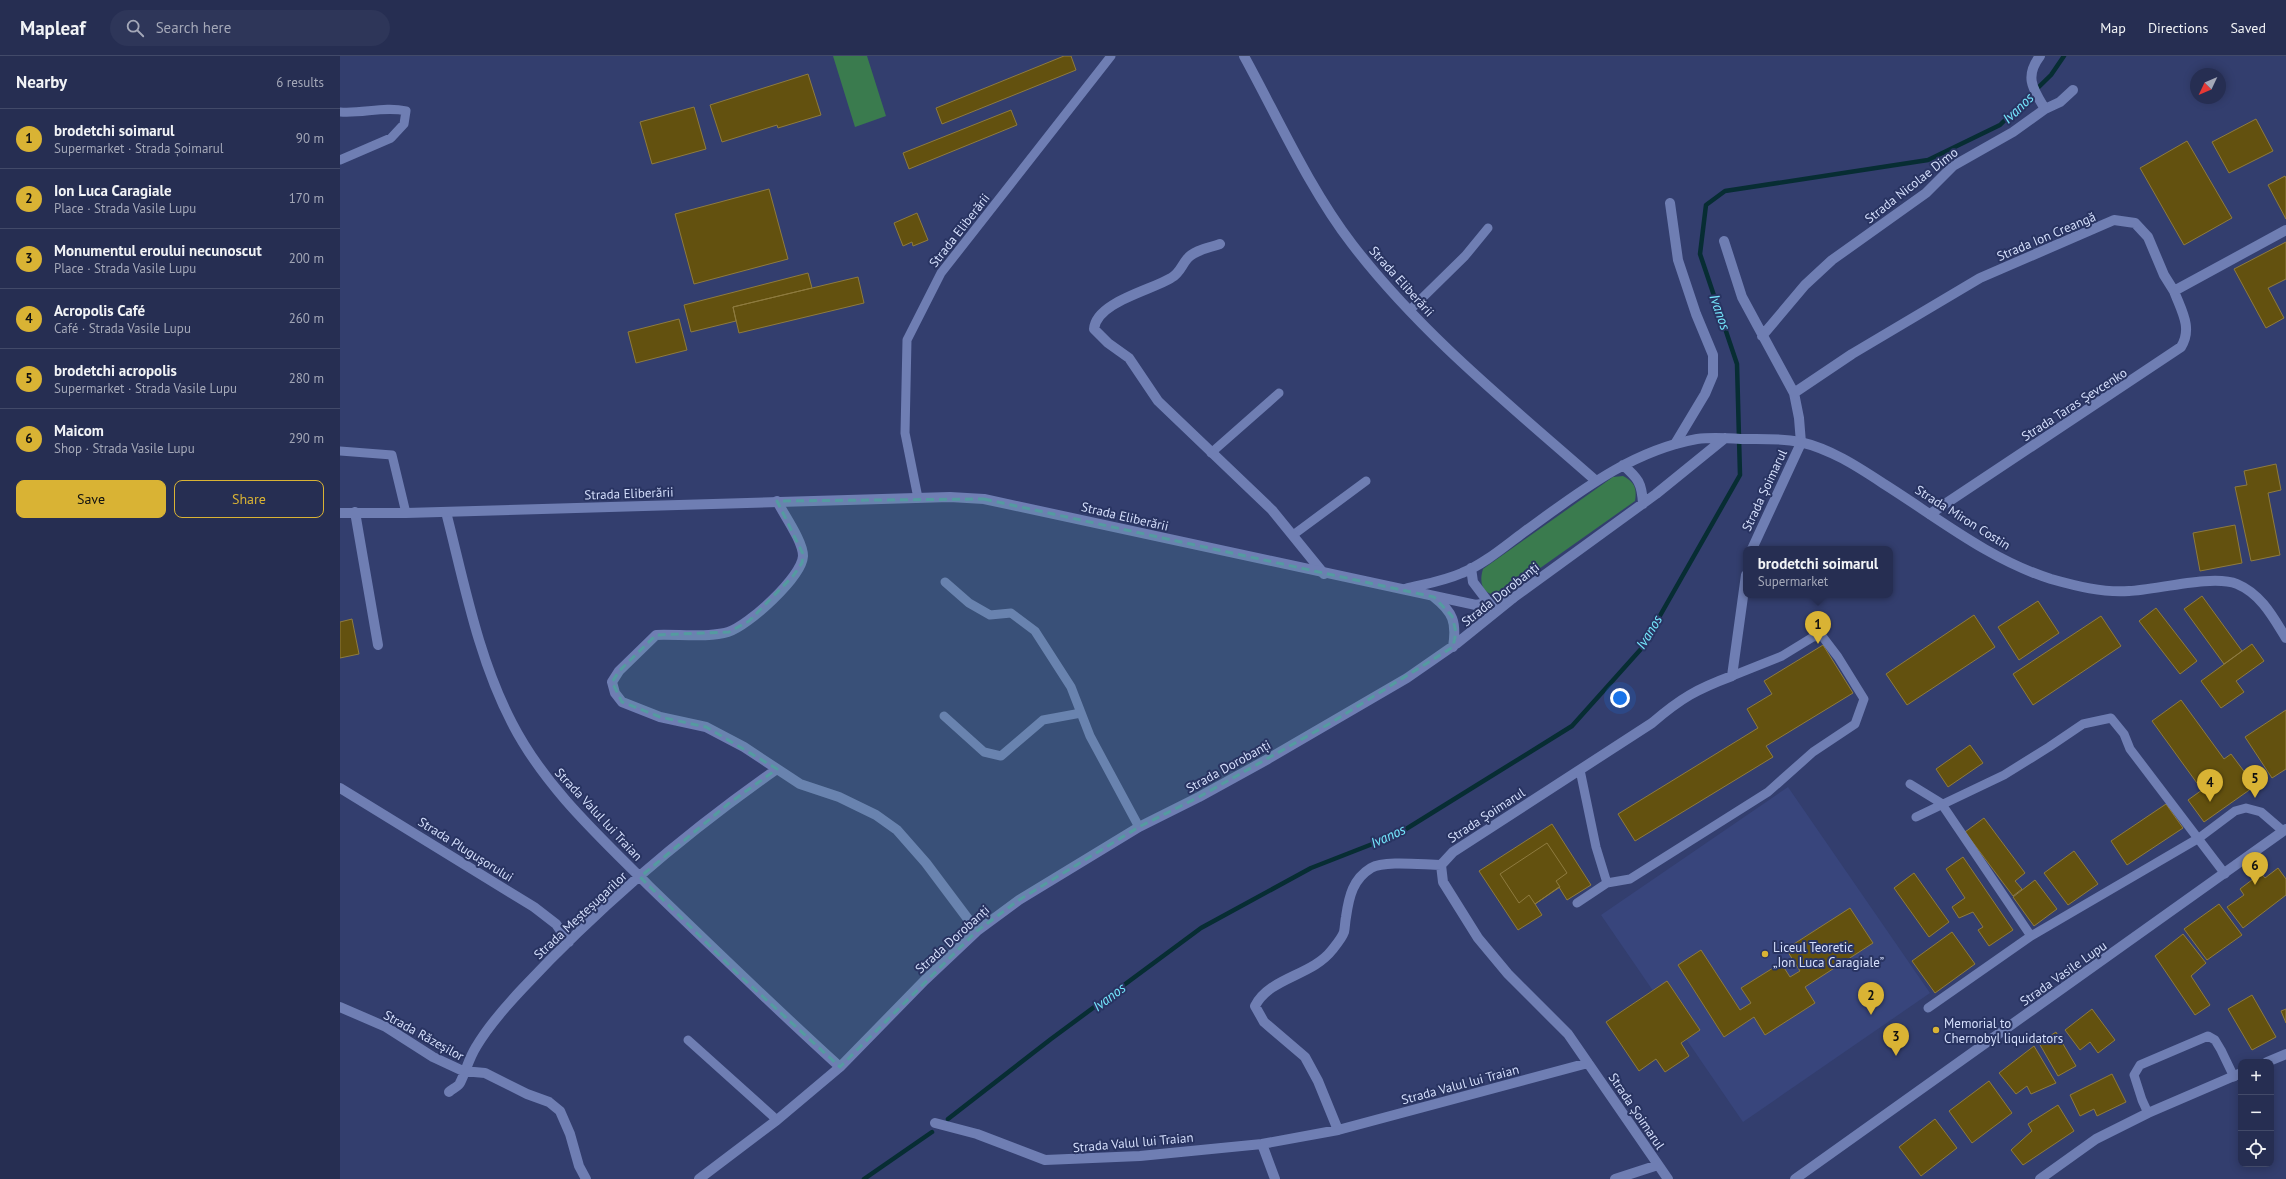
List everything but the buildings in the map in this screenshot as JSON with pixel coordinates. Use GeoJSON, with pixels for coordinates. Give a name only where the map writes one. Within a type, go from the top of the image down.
{"type":"FeatureCollection","features":[{"type":"Feature","properties":{"kind":"street","name":"Strada Eliberării"},"geometry":{"type":"LineString","coordinates":[[1244,56],[1325,204],[1352,244],[1410,310],[1502,399],[1595,480]]}},
{"type":"Feature","properties":{"kind":"street"},"geometry":{"type":"LineString","coordinates":[[2040,56],[2032,71],[2033,89],[2043,105]]}},
{"type":"Feature","properties":{"kind":"street","name":"Strada Nicolae Dimo"},"geometry":{"type":"LineString","coordinates":[[1762,336],[1805,285],[1832,260],[1920,197],[1953,166],[2013,132],[2043,105],[2060,102],[2073,90]]}},
{"type":"Feature","properties":{"kind":"street"},"geometry":{"type":"LineString","coordinates":[[1670,203],[1678,260],[1696,314],[1713,355],[1713,375],[1705,394],[1675,444]]}},
{"type":"Feature","properties":{"kind":"street","name":"Strada Ion Creangă"},"geometry":{"type":"LineString","coordinates":[[1794,393],[1852,354],[1980,278],[2114,220],[2135,223],[2148,237],[2164,275],[2174,291]]}},
{"type":"Feature","properties":{"kind":"street"},"geometry":{"type":"LineString","coordinates":[[2174,291],[2286,230]]}},
{"type":"Feature","properties":{"kind":"street"},"geometry":{"type":"LineString","coordinates":[[1724,241],[1742,297],[1794,393],[1801,442],[1769,439],[1725,438]]}},
{"type":"Feature","properties":{"kind":"street"},"geometry":{"type":"LineString","coordinates":[[1220,244],[1195,252],[1186,259],[1179,272],[1170,279],[1120,301],[1101,314],[1094,322],[1094,329],[1108,343],[1129,358],[1158,401],[1272,510],[1324,574]]}},
{"type":"Feature","properties":{"kind":"street","name":"Strada Taras Șevcenko"},"geometry":{"type":"LineString","coordinates":[[1930,514],[2181,347],[2186,339],[2188,325],[2174,291]]}},
{"type":"Feature","properties":{"kind":"street","name":"Strada Eliberării"},"geometry":{"type":"LineString","coordinates":[[1403,589],[1443,580],[1472,568],[1595,480],[1623,465],[1675,444],[1701,439],[1725,438]]}},
{"type":"Feature","properties":{"kind":"street","name":"Strada Dorobanți"},"geometry":{"type":"LineString","coordinates":[[699,1179],[777,1120],[840,1067],[925,980],[977,931],[1019,900],[1139,827],[1199,798],[1316,732],[1407,678],[1453,647],[1513,598],[1643,504],[1725,438]]}},
{"type":"Feature","properties":{"kind":"street","name":"Strada Miron Costin"},"geometry":{"type":"LineString","coordinates":[[1801,442],[1845,459],[1974,542],[2021,568],[2051,578],[2099,590],[2127,592],[2211,581],[2234,583],[2249,591],[2264,604],[2286,638]]}},
{"type":"Feature","properties":{"kind":"street","name":"Strada Șoimarul"},"geometry":{"type":"LineString","coordinates":[[1753,546],[1801,442]]}},
{"type":"Feature","properties":{"kind":"street"},"geometry":{"type":"LineString","coordinates":[[1623,465],[1635,475],[1642,487],[1643,504]]}},
{"type":"Feature","properties":{"kind":"street","name":"Strada Eliberării"},"geometry":{"type":"LineString","coordinates":[[340,513],[446,512],[777,501],[918,498],[984,499],[1324,574],[1476,605],[1489,604],[1513,598]]}},
{"type":"Feature","properties":{"kind":"street"},"geometry":{"type":"LineString","coordinates":[[777,501],[803,554],[802,564],[793,576],[749,621],[729,632],[707,635],[656,635],[619,670],[612,682],[615,693],[622,702],[660,716],[706,727],[744,747],[800,784],[839,797],[876,815],[897,830],[926,863],[977,931]]}},
{"type":"Feature","properties":{"kind":"street"},"geometry":{"type":"LineString","coordinates":[[356,512],[378,645]]}},
{"type":"Feature","properties":{"kind":"street","name":"Strada Valul lui Traian"},"geometry":{"type":"LineString","coordinates":[[446,512],[492,679],[511,722],[534,761],[553,786],[593,831],[739,975],[840,1067]]}},
{"type":"Feature","properties":{"kind":"street"},"geometry":{"type":"LineString","coordinates":[[1472,568],[1473,582],[1489,604]]}},
{"type":"Feature","properties":{"kind":"street"},"geometry":{"type":"LineString","coordinates":[[1732,676],[1743,596]]}},
{"type":"Feature","properties":{"kind":"street"},"geometry":{"type":"LineString","coordinates":[[1434,597],[1445,606],[1452,616],[1456,632],[1453,647]]}},
{"type":"Feature","properties":{"kind":"street","name":"Strada Șoimarul"},"geometry":{"type":"LineString","coordinates":[[1668,1179],[1568,1034],[1543,1006],[1508,974],[1478,938],[1443,882],[1441,865],[1453,852],[1652,723],[1676,702],[1700,688],[1732,676]]}},
{"type":"Feature","properties":{"kind":"street","name":"Strada Meșteșugarilor"},"geometry":{"type":"LineString","coordinates":[[449,1092],[460,1084],[464,1071],[476,1047],[494,1020],[543,967],[640,877],[728,804],[777,769]]}},
{"type":"Feature","properties":{"kind":"street","name":"Strada Plugușorului"},"geometry":{"type":"LineString","coordinates":[[340,788],[534,907],[556,924],[569,942]]}},
{"type":"Feature","properties":{"kind":"street","name":"Strada Vasile Lupu"},"geometry":{"type":"LineString","coordinates":[[1795,1179],[2225,874],[2284,830]]}},
{"type":"Feature","properties":{"kind":"street"},"geometry":{"type":"LineString","coordinates":[[1338,1130],[1318,1081],[1305,1057],[1264,1022],[1255,1006],[1260,996],[1292,975],[1306,970],[1331,951],[1344,932],[1348,903],[1353,886],[1361,874],[1373,867],[1383,864],[1441,865]]}},
{"type":"Feature","properties":{"kind":"street","name":"Strada Răzeșilor"},"geometry":{"type":"LineString","coordinates":[[340,1007],[386,1027],[433,1057],[464,1071],[485,1074],[526,1094],[549,1102],[560,1111],[570,1134],[579,1166],[586,1179]]}},
{"type":"Feature","properties":{"kind":"street"},"geometry":{"type":"LineString","coordinates":[[2274,1059],[2286,1054]]}},
{"type":"Feature","properties":{"kind":"street","name":"Strada Valul lui Traian"},"geometry":{"type":"LineString","coordinates":[[935,1123],[977,1134],[1045,1160],[1140,1156],[1262,1144],[1338,1130],[1588,1063]]}},
{"type":"Feature","properties":{"kind":"street"},"geometry":{"type":"LineString","coordinates":[[2040,1179],[2096,1139],[2148,1113],[2237,1075]]}},
{"type":"Feature","properties":{"kind":"street"},"geometry":{"type":"LineString","coordinates":[[1262,1144],[1275,1179]]}},
{"type":"Feature","properties":{"kind":"street"},"geometry":{"type":"LineString","coordinates":[[1615,1179],[1658,1165]]}},
{"type":"Feature","properties":{"kind":"lane","name":"Strada Eliberării"},"geometry":{"type":"LineString","coordinates":[[918,498],[905,433],[907,340],[941,273],[1111,56]]}},
{"type":"Feature","properties":{"kind":"lane"},"geometry":{"type":"LineString","coordinates":[[340,112],[352,113],[394,108],[406,111],[404,124],[391,138],[340,160]]}},
{"type":"Feature","properties":{"kind":"lane"},"geometry":{"type":"LineString","coordinates":[[1410,310],[1465,256],[1488,228]]}},
{"type":"Feature","properties":{"kind":"lane"},"geometry":{"type":"LineString","coordinates":[[1211,453],[1278,392]]}},
{"type":"Feature","properties":{"kind":"lane"},"geometry":{"type":"LineString","coordinates":[[340,451],[392,455],[406,513]]}},
{"type":"Feature","properties":{"kind":"lane"},"geometry":{"type":"LineString","coordinates":[[1293,535],[1366,481]]}},
{"type":"Feature","properties":{"kind":"lane"},"geometry":{"type":"LineString","coordinates":[[945,582],[969,604],[990,615],[1010,613],[1036,631],[1071,687],[1090,736],[1139,827]]}},
{"type":"Feature","properties":{"kind":"lane"},"geometry":{"type":"LineString","coordinates":[[1577,903],[1607,883],[1630,879],[1768,792],[1813,752],[1855,724],[1862,709],[1864,699],[1838,656],[1822,636],[1813,637],[1782,656],[1732,676]]}},
{"type":"Feature","properties":{"kind":"lane"},"geometry":{"type":"LineString","coordinates":[[944,716],[984,752],[1001,756],[1043,720],[1081,713]]}},
{"type":"Feature","properties":{"kind":"lane"},"geometry":{"type":"LineString","coordinates":[[1916,817],[1941,803],[2004,775],[2082,724],[2111,718],[2124,734],[2130,749],[2225,874]]}},
{"type":"Feature","properties":{"kind":"lane"},"geometry":{"type":"LineString","coordinates":[[1580,770],[1596,847],[1607,883]]}},
{"type":"Feature","properties":{"kind":"lane"},"geometry":{"type":"LineString","coordinates":[[1910,784],[1941,803],[2031,936]]}},
{"type":"Feature","properties":{"kind":"lane"},"geometry":{"type":"LineString","coordinates":[[1928,1008],[2031,936],[2199,838],[2235,811],[2246,808],[2261,812],[2284,830]]}},
{"type":"Feature","properties":{"kind":"lane"},"geometry":{"type":"LineString","coordinates":[[2148,1113],[2134,1075],[2140,1065],[2197,1040],[2208,1036],[2215,1040],[2237,1075]]}},
{"type":"Feature","properties":{"kind":"lane"},"geometry":{"type":"LineString","coordinates":[[688,1040],[777,1120]]}},
{"type":"Feature","properties":{"kind":"highlighted area"},"geometry":{"type":"Polygon","coordinates":[[[984,499],[1434,597],[1452,616],[1456,632],[1453,647],[1329,724],[1199,797],[1139,827],[1019,900],[977,931],[840,1067],[739,975],[640,877],[728,804],[777,769],[706,727],[660,717],[622,702],[612,682],[619,671],[656,635],[729,632],[749,621],[793,576],[802,563],[803,554],[777,501],[984,499]]]}},
{"type":"Feature","properties":{"kind":"shaded area","name":"Liceul Teoretic „Ion Luca Caragiale”"},"geometry":{"type":"Polygon","coordinates":[[[1788,787],[1930,993],[1743,1122],[1601,915],[1788,787]]]}},
{"type":"Feature","properties":{"kind":"green space"},"geometry":{"type":"Polygon","coordinates":[[[833,56],[867,56],[886,116],[855,127],[833,56]]]}},
{"type":"Feature","properties":{"kind":"green space"},"geometry":{"type":"Polygon","coordinates":[[[1623,476],[1633,483],[1636,493],[1635,501],[1502,595],[1491,594],[1484,589],[1481,580],[1483,569],[1613,477],[1623,476]]]}},
{"type":"Feature","properties":{"kind":"waterway","name":"Ivanos"},"geometry":{"type":"LineString","coordinates":[[948,1119],[1051,1039],[1201,928],[1311,868],[1398,834],[1572,726],[1641,649],[1740,475],[1737,364],[1700,254],[1706,205],[1725,191],[1928,160],[2000,125],[2051,75],[2064,56]]}},
{"type":"Feature","properties":{"kind":"waterway","name":"Ivanos"},"geometry":{"type":"LineString","coordinates":[[864,1179],[932,1132]]}},
{"type":"Feature","properties":{"kind":"place","name":"brodetchi soimarul"},"geometry":{"type":"Point","coordinates":[1818,644]}},
{"type":"Feature","properties":{"kind":"place","name":"brodetchi acropolis"},"geometry":{"type":"Point","coordinates":[2255,798]}},
{"type":"Feature","properties":{"kind":"place","name":"Acropolis Café"},"geometry":{"type":"Point","coordinates":[2210,802]}},
{"type":"Feature","properties":{"kind":"place","name":"Maicom"},"geometry":{"type":"Point","coordinates":[2255,885]}},
{"type":"Feature","properties":{"kind":"place","name":"Liceul Teoretic „Ion Luca Caragiale”"},"geometry":{"type":"Point","coordinates":[1765,954]}},
{"type":"Feature","properties":{"kind":"place","name":"Ion Luca Caragiale"},"geometry":{"type":"Point","coordinates":[1871,1015]}},
{"type":"Feature","properties":{"kind":"place","name":"Memorial to Chernobyl liquidators"},"geometry":{"type":"Point","coordinates":[1936,1030]}},
{"type":"Feature","properties":{"kind":"place","name":"Monumentul eroului necunoscut"},"geometry":{"type":"Point","coordinates":[1896,1056]}}]}
